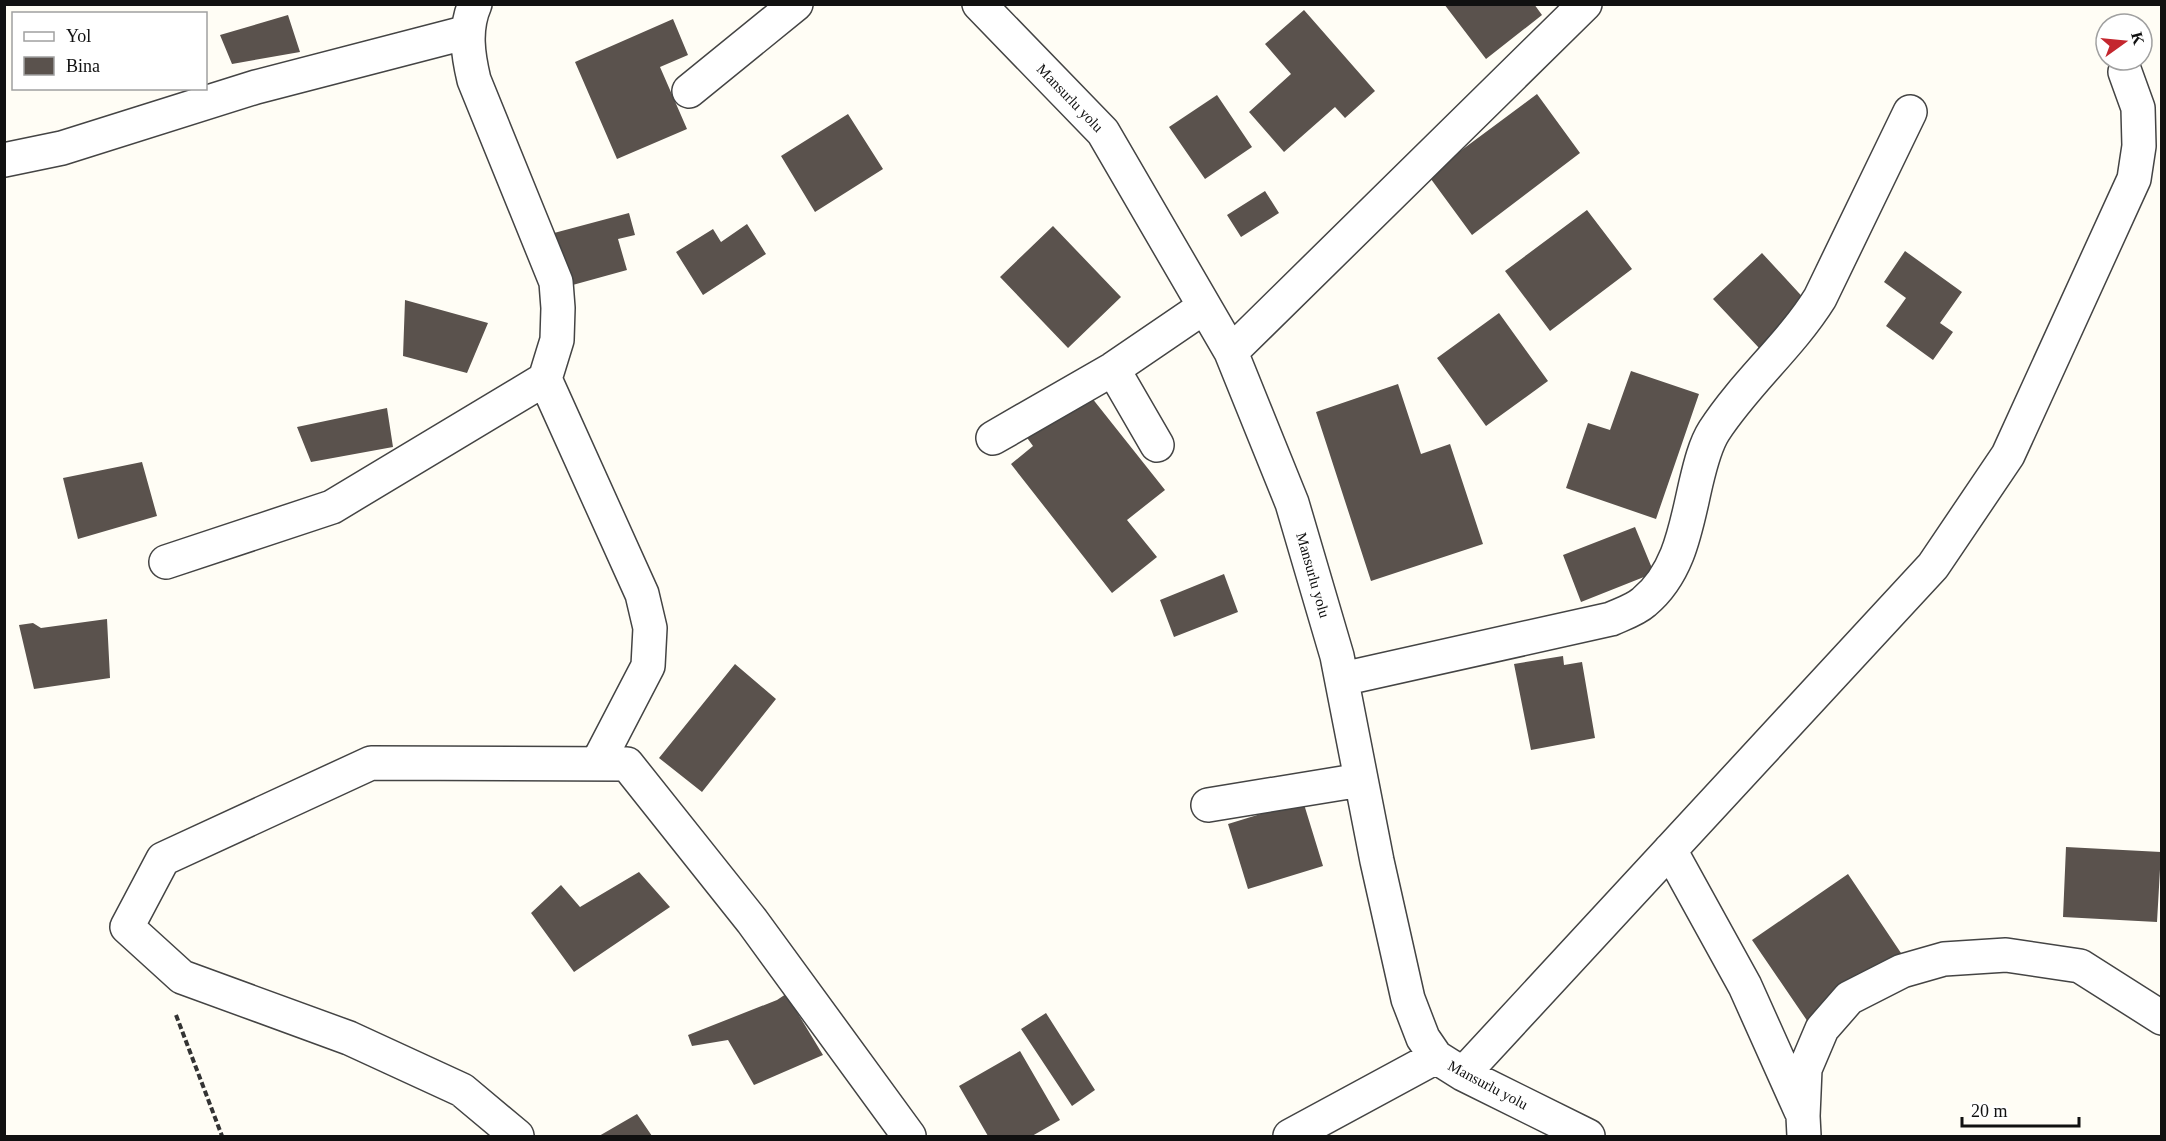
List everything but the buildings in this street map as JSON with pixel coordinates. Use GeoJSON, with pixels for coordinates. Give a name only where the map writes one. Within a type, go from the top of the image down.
{"type":"FeatureCollection","features":[{"type":"Feature","properties":{"kind":"street"},"geometry":{"type":"LineString","coordinates":[[689,91],[796,4]]}},
{"type":"Feature","properties":{"kind":"street","name":"Mansurlu yolu"},"geometry":{"type":"LineString","coordinates":[[979,4],[1103,132],[1231,352],[1292,503],[1337,656],[1377,861],[1408,999],[1424,1038],[1450,1065],[1588,1137]]}},
{"type":"Feature","properties":{"kind":"street"},"geometry":{"type":"LineString","coordinates":[[1231,352],[1585,4]]}},
{"type":"Feature","properties":{"kind":"street"},"geometry":{"type":"LineString","coordinates":[[4,160],[62,148],[472,18],[468,57],[474,81],[556,282],[557,340],[545,379],[642,594],[650,628],[648,666],[597,764]]}},
{"type":"Feature","properties":{"kind":"street"},"geometry":{"type":"LineString","coordinates":[[1290,1137],[1450,1065],[1670,850],[1933,566],[2008,455],[2134,179],[2139,146],[2138,108],[2125,72]]}},
{"type":"Feature","properties":{"kind":"street"},"geometry":{"type":"LineString","coordinates":[[1342,679],[1611,619],[1642,604],[1665,581],[1681,545],[1699,471],[1712,434],[1731,406],[1807,319],[1820,298],[1910,112]]}},
{"type":"Feature","properties":{"kind":"street"},"geometry":{"type":"LineString","coordinates":[[993,438],[1113,369],[1204,308]]}},
{"type":"Feature","properties":{"kind":"street"},"geometry":{"type":"LineString","coordinates":[[1113,369],[1156,445]]}},
{"type":"Feature","properties":{"kind":"street"},"geometry":{"type":"LineString","coordinates":[[166,562],[332,507],[545,379]]}},
{"type":"Feature","properties":{"kind":"street"},"geometry":{"type":"LineString","coordinates":[[517,1137],[462,1090],[349,1038],[182,976],[127,927],[163,859],[371,764],[627,764],[752,921],[909,1137]]}},
{"type":"Feature","properties":{"kind":"street"},"geometry":{"type":"LineString","coordinates":[[1208,805],[1361,780]]}},
{"type":"Feature","properties":{"kind":"street"},"geometry":{"type":"LineString","coordinates":[[1670,850],[1745,986],[1803,1126]]}},
{"type":"Feature","properties":{"kind":"street"},"geometry":{"type":"LineString","coordinates":[[1803,1126],[1805,1069],[1822,1029],[1849,998],[1902,971],[1944,959],[2006,955],[2080,966],[2162,1018]]}},
{"type":"Feature","properties":{"kind":"path"},"geometry":{"type":"LineString","coordinates":[[172,1005],[222,1137]]}}]}
